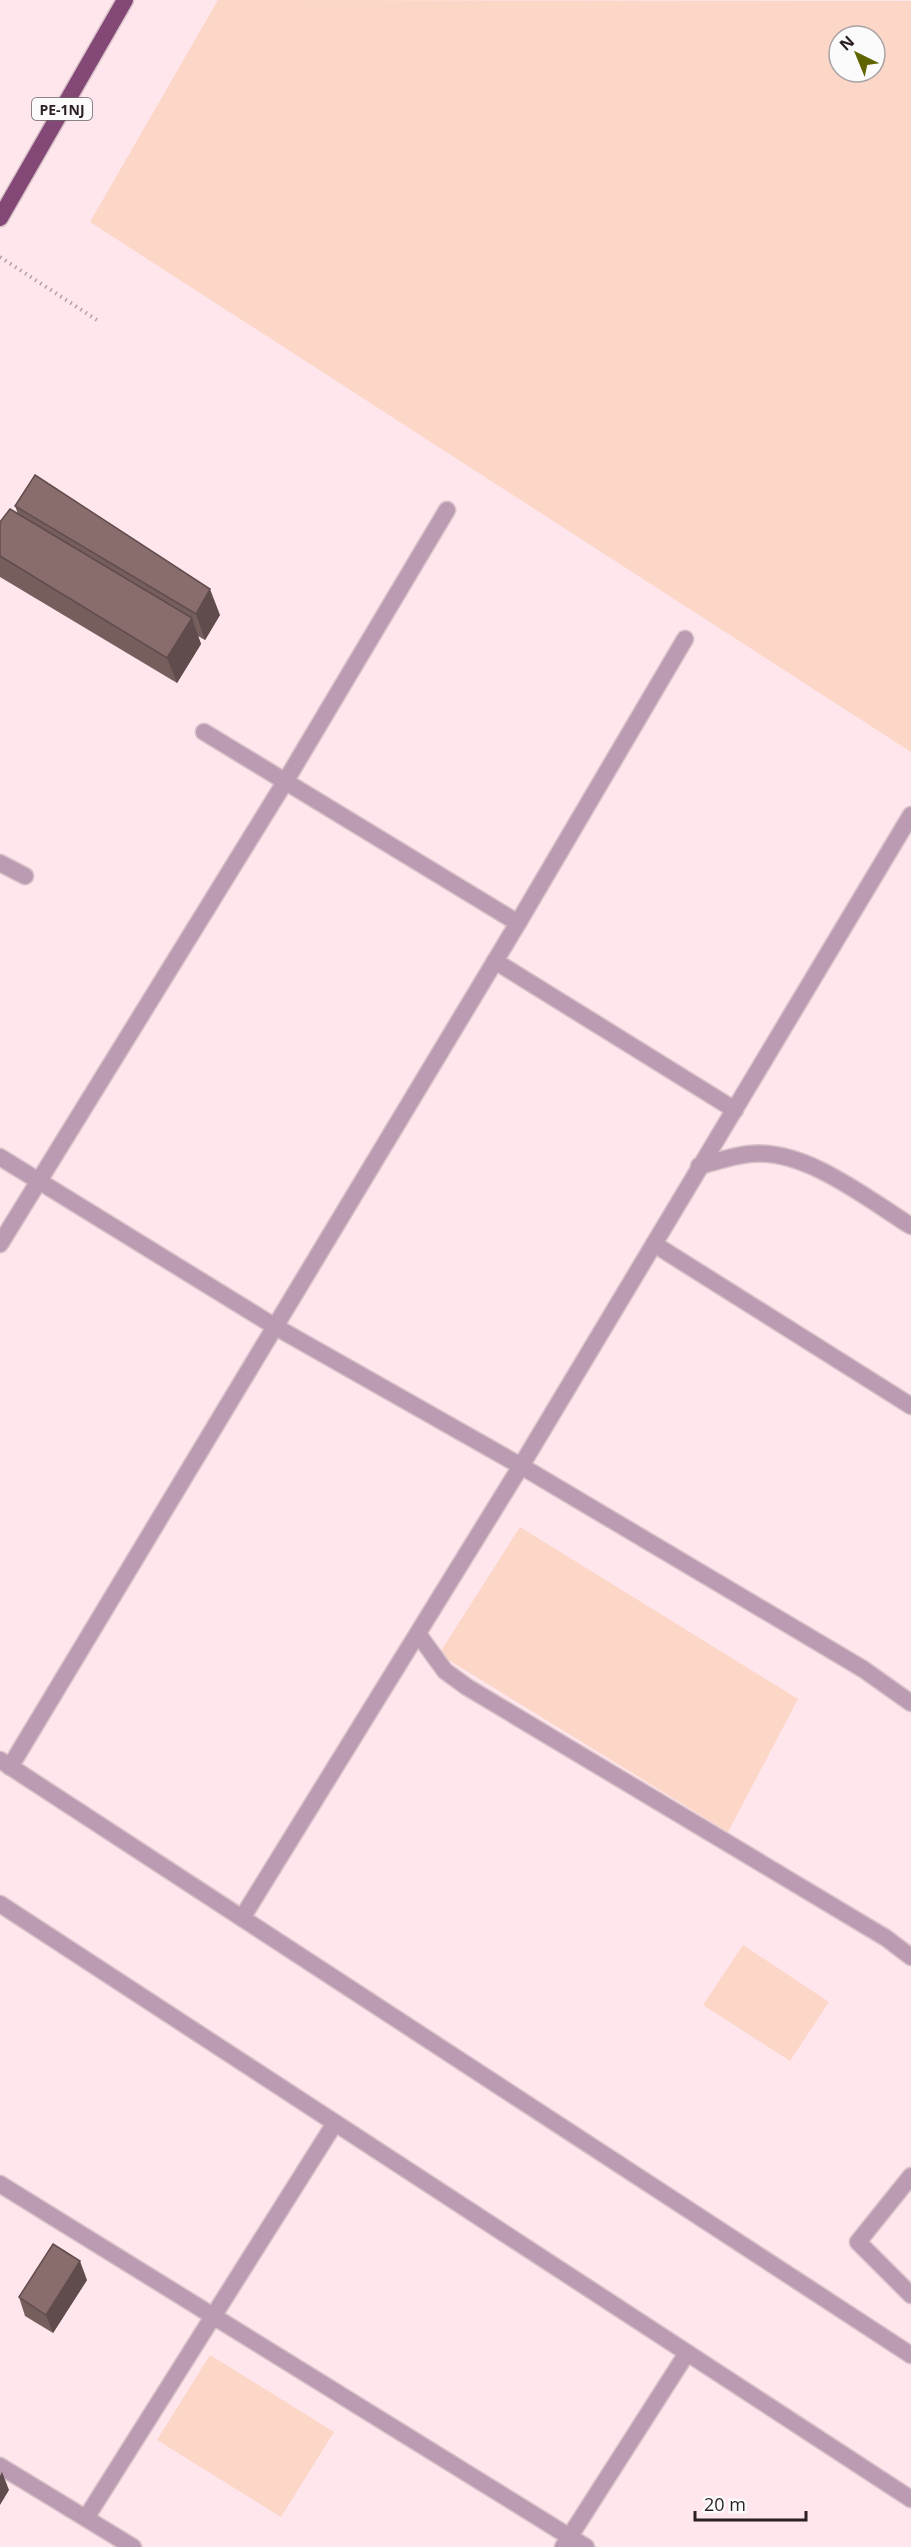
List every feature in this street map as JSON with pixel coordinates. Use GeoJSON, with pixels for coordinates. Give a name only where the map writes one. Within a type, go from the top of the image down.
{"type":"FeatureCollection","features":[{"type":"Feature","properties":{"kind":"highway","name":"PE-1NJ"},"geometry":{"type":"LineString","coordinates":[[0,218],[125,0]]}},
{"type":"Feature","properties":{"kind":"street"},"geometry":{"type":"LineString","coordinates":[[0,1244],[285,782],[447,510]]}},
{"type":"Feature","properties":{"kind":"street"},"geometry":{"type":"LineString","coordinates":[[684,639],[518,923],[5,1764],[911,2355]]}},
{"type":"Feature","properties":{"kind":"street"},"geometry":{"type":"LineString","coordinates":[[204,732],[518,923]]}},
{"type":"Feature","properties":{"kind":"street"},"geometry":{"type":"LineString","coordinates":[[242,1918],[521,1466],[911,816]]}},
{"type":"Feature","properties":{"kind":"street"},"geometry":{"type":"LineString","coordinates":[[0,863],[25,876]]}},
{"type":"Feature","properties":{"kind":"street"},"geometry":{"type":"LineString","coordinates":[[495,961],[735,1110]]}},
{"type":"Feature","properties":{"kind":"street"},"geometry":{"type":"LineString","coordinates":[[699,1166],[750,1154],[790,1157],[842,1182],[911,1226]]}},
{"type":"Feature","properties":{"kind":"street"},"geometry":{"type":"LineString","coordinates":[[0,1157],[274,1326],[521,1466],[863,1669],[911,1703]]}},
{"type":"Feature","properties":{"kind":"street"},"geometry":{"type":"LineString","coordinates":[[654,1244],[911,1406]]}},
{"type":"Feature","properties":{"kind":"street"},"geometry":{"type":"LineString","coordinates":[[418,1634],[445,1671],[467,1688],[886,1938],[911,1957]]}},
{"type":"Feature","properties":{"kind":"street"},"geometry":{"type":"LineString","coordinates":[[2,1909],[911,2499]]}},
{"type":"Feature","properties":{"kind":"street"},"geometry":{"type":"LineString","coordinates":[[86,2518],[335,2123]]}},
{"type":"Feature","properties":{"kind":"street"},"geometry":{"type":"LineString","coordinates":[[911,2176],[858,2242],[911,2295]]}},
{"type":"Feature","properties":{"kind":"street"},"geometry":{"type":"LineString","coordinates":[[0,2184],[213,2316],[566,2542],[586,2547]]}},
{"type":"Feature","properties":{"kind":"street"},"geometry":{"type":"LineString","coordinates":[[566,2542],[687,2353]]}},
{"type":"Feature","properties":{"kind":"street"},"geometry":{"type":"LineString","coordinates":[[0,2466],[133,2547]]}},
{"type":"Feature","properties":{"kind":"path"},"geometry":{"type":"LineString","coordinates":[[0,257],[98,320]]}},
{"type":"Feature","properties":{"kind":"shaded area"},"geometry":{"type":"Polygon","coordinates":[[[218,0],[911,1],[911,752],[90,222],[218,0]]]}},
{"type":"Feature","properties":{"kind":"shaded area"},"geometry":{"type":"Polygon","coordinates":[[[520,1527],[798,1699],[728,1832],[439,1654],[520,1527]]]}},
{"type":"Feature","properties":{"kind":"shaded area"},"geometry":{"type":"Polygon","coordinates":[[[743,1945],[829,2002],[790,2061],[703,2005],[743,1945]]]}},
{"type":"Feature","properties":{"kind":"shaded area"},"geometry":{"type":"Polygon","coordinates":[[[210,2355],[334,2432],[281,2517],[157,2440],[210,2355]]]}},
{"type":"Feature","properties":{"kind":"building"},"geometry":{"type":"Polygon","coordinates":[[[35,475],[210,589],[196,614],[15,506],[35,475]]]}},
{"type":"Feature","properties":{"kind":"building"},"geometry":{"type":"Polygon","coordinates":[[[10,509],[192,618],[167,658],[0,556],[0,522],[10,509]]]}},
{"type":"Feature","properties":{"kind":"building"},"geometry":{"type":"Polygon","coordinates":[[[53,2244],[80,2261],[46,2315],[19,2297],[53,2244]]]}}]}
